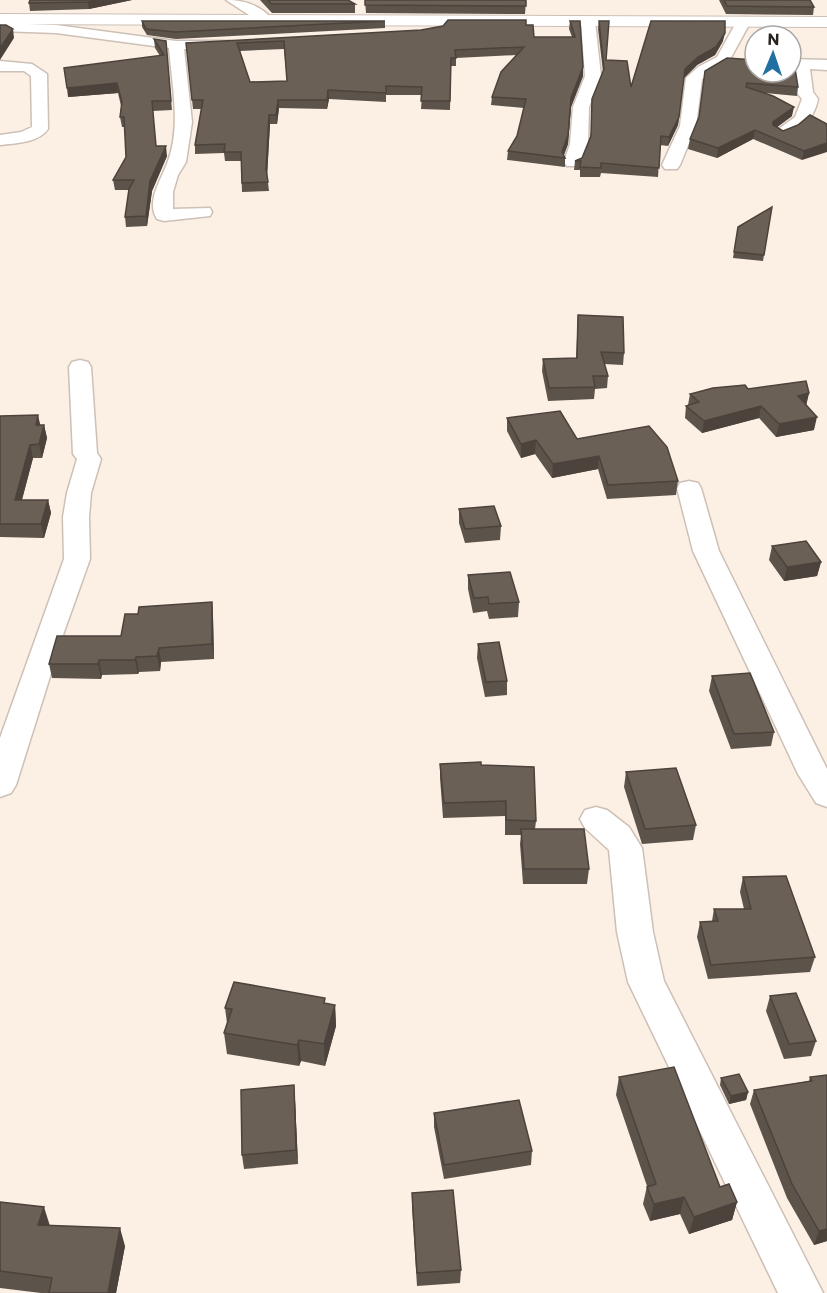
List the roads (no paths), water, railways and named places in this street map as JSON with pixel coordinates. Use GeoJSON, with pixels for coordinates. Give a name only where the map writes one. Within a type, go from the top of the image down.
{"type":"FeatureCollection","features":[{"type":"Feature","properties":{"kind":"main road"},"geometry":{"type":"LineString","coordinates":[[0,19],[827,22]]}},
{"type":"Feature","properties":{"kind":"street"},"geometry":{"type":"LineString","coordinates":[[233,0],[265,19]]}},
{"type":"Feature","properties":{"kind":"street"},"geometry":{"type":"LineString","coordinates":[[356,35],[432,30],[441,26],[443,20]]}},
{"type":"Feature","properties":{"kind":"street"},"geometry":{"type":"LineString","coordinates":[[573,162],[579,144],[581,107],[593,76],[588,21]]}},
{"type":"Feature","properties":{"kind":"street"},"geometry":{"type":"LineString","coordinates":[[671,165],[688,126],[694,78],[703,70],[731,60],[744,21]]}},
{"type":"Feature","properties":{"kind":"street"},"geometry":{"type":"LineString","coordinates":[[0,27],[56,29],[176,45],[245,42]]}},
{"type":"Feature","properties":{"kind":"street"},"geometry":{"type":"LineString","coordinates":[[176,45],[184,122],[177,162],[169,174],[164,192],[164,215],[203,212]]}},
{"type":"Feature","properties":{"kind":"street"},"geometry":{"type":"LineString","coordinates":[[803,64],[827,65]]}},
{"type":"Feature","properties":{"kind":"street"},"geometry":{"type":"LineString","coordinates":[[0,66],[27,67],[39,74],[40,129],[35,134],[0,140]]}},
{"type":"Feature","properties":{"kind":"street"},"geometry":{"type":"LineString","coordinates":[[781,134],[797,125],[808,113],[810,99],[803,84]]}},
{"type":"Feature","properties":{"kind":"street"},"geometry":{"type":"LineString","coordinates":[[0,785],[50,632],[77,559],[76,517],[79,493],[89,459],[86,454],[80,367]]}},
{"type":"Feature","properties":{"kind":"street"},"geometry":{"type":"LineString","coordinates":[[689,488],[706,551],[814,774],[827,795]]}},
{"type":"Feature","properties":{"kind":"street"},"geometry":{"type":"LineString","coordinates":[[596,819],[617,836],[625,848],[635,932],[646,982],[801,1293]]}}]}
